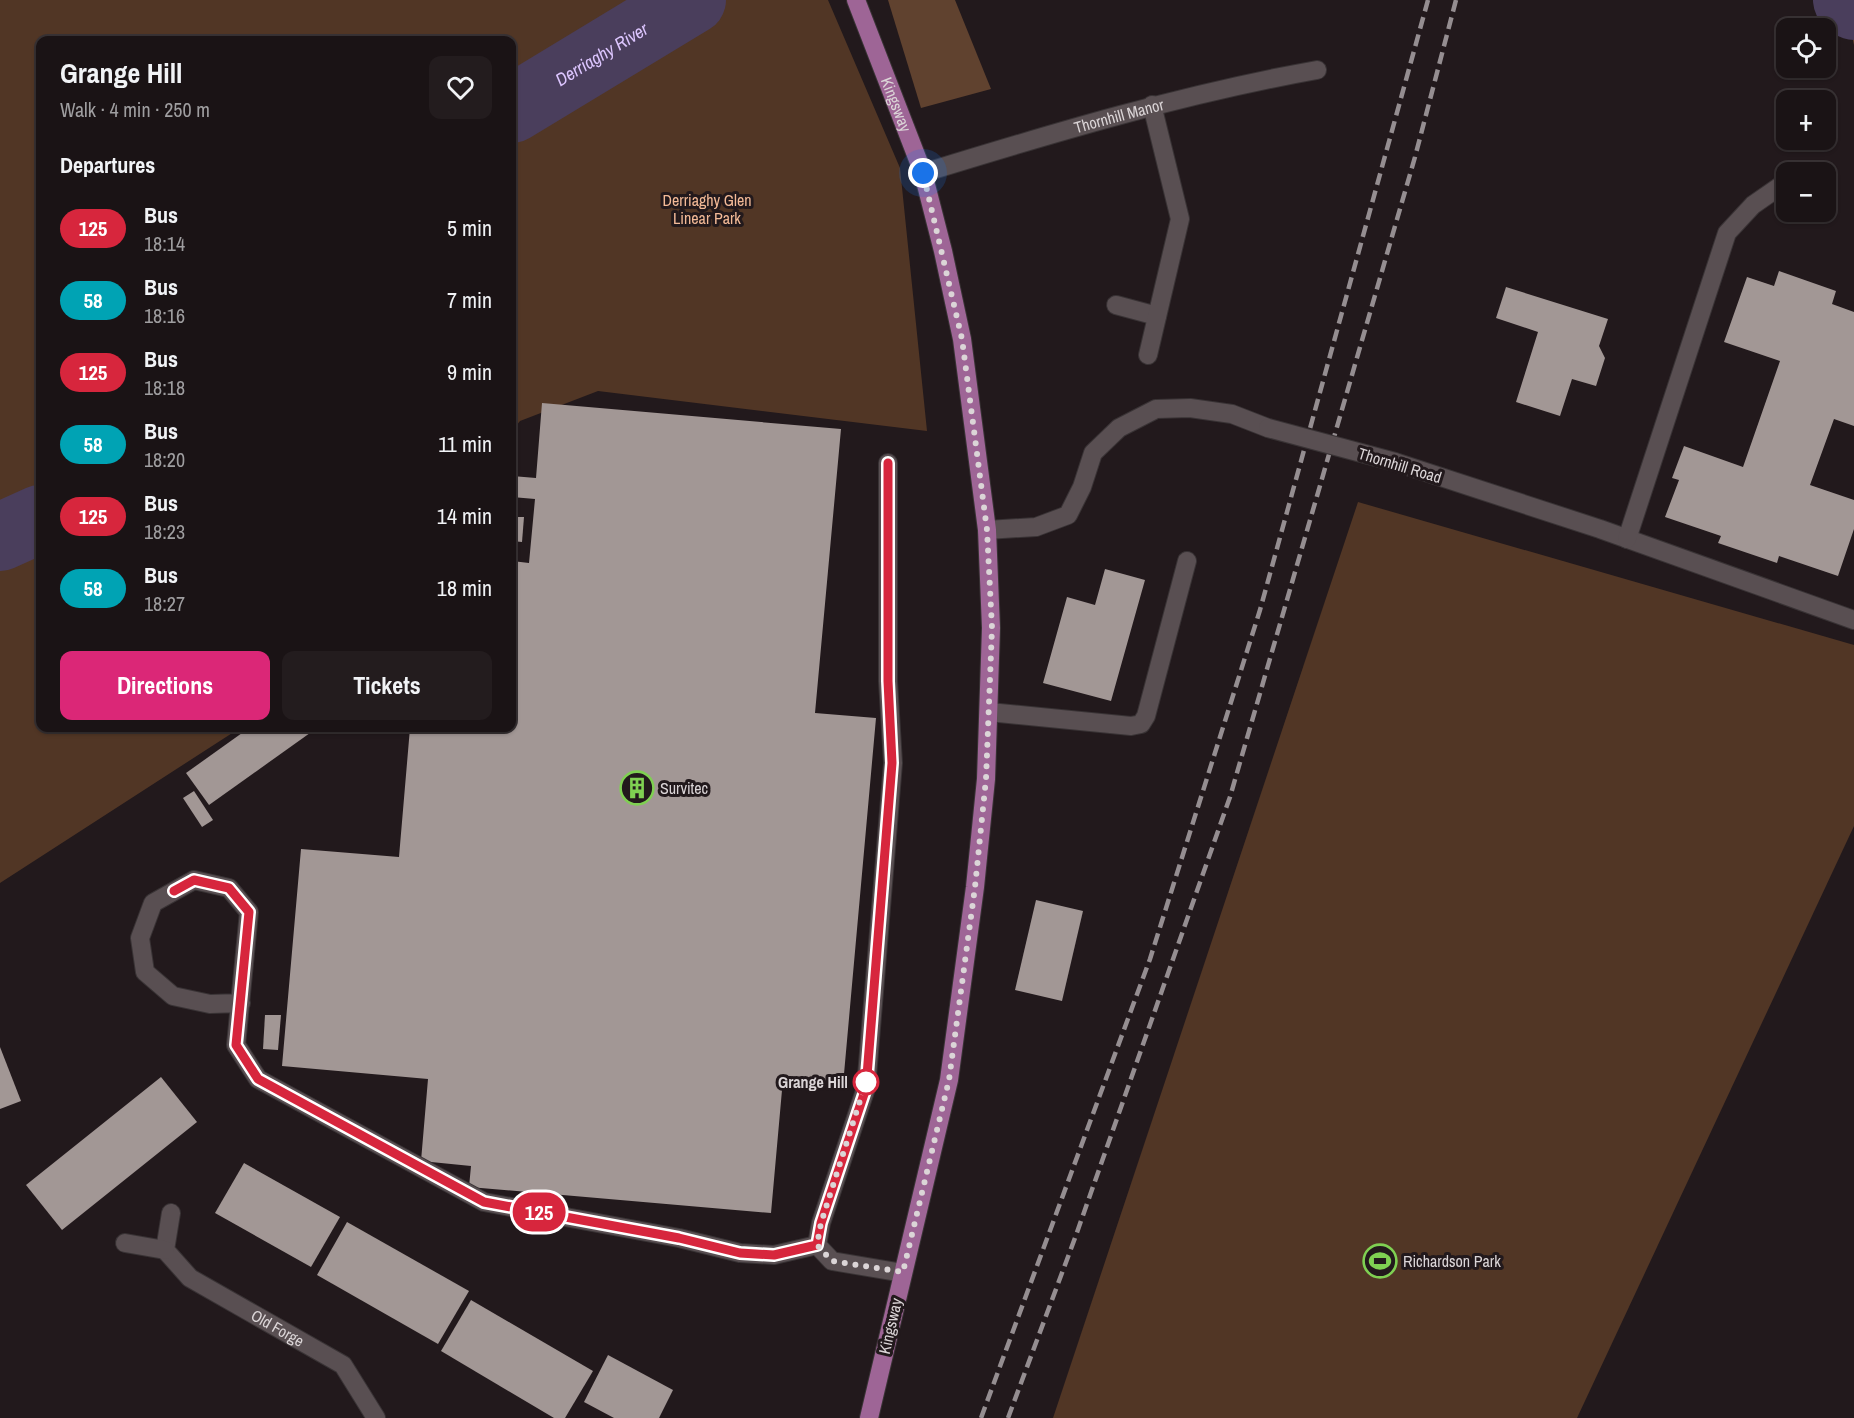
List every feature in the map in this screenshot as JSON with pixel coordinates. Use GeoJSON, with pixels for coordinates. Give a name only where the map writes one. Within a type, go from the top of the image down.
{"type":"FeatureCollection","features":[{"type":"Feature","properties":{"kind":"main road","name":"Kingsway"},"geometry":{"type":"LineString","coordinates":[[856,0],[923,173],[962,339],[987,530],[992,628],[986,779],[975,887],[949,1080],[869,1418]]}},
{"type":"Feature","properties":{"kind":"street","name":"Thornhill Manor"},"geometry":{"type":"LineString","coordinates":[[923,173],[1152,105],[1250,82],[1317,70]]}},
{"type":"Feature","properties":{"kind":"street"},"geometry":{"type":"LineString","coordinates":[[1148,355],[1180,219],[1152,105]]}},
{"type":"Feature","properties":{"kind":"street"},"geometry":{"type":"LineString","coordinates":[[1627,539],[1727,233],[1753,205],[1776,189]]}},
{"type":"Feature","properties":{"kind":"street"},"geometry":{"type":"LineString","coordinates":[[1116,305],[1157,316]]}},
{"type":"Feature","properties":{"kind":"street","name":"Thornhill Road"},"geometry":{"type":"LineString","coordinates":[[987,530],[1036,527],[1068,515],[1082,488],[1093,453],[1119,428],[1156,409],[1190,408],[1232,414],[1268,428],[1395,462],[1627,539],[1854,620]]}},
{"type":"Feature","properties":{"kind":"street"},"geometry":{"type":"LineString","coordinates":[[817,1245],[821,1223],[866,1088],[892,763],[888,681],[888,463]]}},
{"type":"Feature","properties":{"kind":"street"},"geometry":{"type":"LineString","coordinates":[[989,711],[1131,726],[1141,724],[1146,716],[1187,561]]}},
{"type":"Feature","properties":{"kind":"street"},"geometry":{"type":"LineString","coordinates":[[241,1003],[210,1004],[173,996],[145,972],[140,938],[153,903],[194,880],[229,888],[249,912],[241,1003],[236,1045],[258,1079],[484,1202],[679,1238],[740,1253],[774,1255],[817,1245]]}},
{"type":"Feature","properties":{"kind":"street"},"geometry":{"type":"LineString","coordinates":[[125,1243],[165,1250],[171,1213]]}},
{"type":"Feature","properties":{"kind":"street"},"geometry":{"type":"LineString","coordinates":[[817,1245],[832,1261],[903,1272]]}},
{"type":"Feature","properties":{"kind":"street","name":"Old Forge"},"geometry":{"type":"LineString","coordinates":[[165,1250],[190,1278],[343,1365],[376,1418]]}},
{"type":"Feature","properties":{"kind":"green space","name":"Derriaghy Glen Linear Park"},"geometry":{"type":"Polygon","coordinates":[[[0,0],[828,0],[900,168],[927,431],[598,391],[520,421],[516,426],[516,36],[36,36],[36,732],[234,732],[0,883],[0,0]]]}},
{"type":"Feature","properties":{"kind":"green space"},"geometry":{"type":"Polygon","coordinates":[[[1358,502],[1854,645],[1854,826],[1577,1418],[1053,1418],[1358,502]]]}},
{"type":"Feature","properties":{"kind":"shaded area"},"geometry":{"type":"Polygon","coordinates":[[[888,0],[955,0],[991,89],[921,108],[888,0]]]}},
{"type":"Feature","properties":{"kind":"shaded area"},"geometry":{"type":"Polygon","coordinates":[[[1815,0],[1854,0],[1854,45],[1849,21],[1815,0]]]}},
{"type":"Feature","properties":{"kind":"building"},"geometry":{"type":"Polygon","coordinates":[[[1779,271],[1836,291],[1832,304],[1854,312],[1854,426],[1834,419],[1810,485],[1854,500],[1854,529],[1838,576],[1779,556],[1777,563],[1718,543],[1721,536],[1665,517],[1679,480],[1672,478],[1684,446],[1743,467],[1780,361],[1724,342],[1747,277],[1774,286],[1779,271]]]}},
{"type":"Feature","properties":{"kind":"building"},"geometry":{"type":"Polygon","coordinates":[[[1506,287],[1608,319],[1599,346],[1605,358],[1596,386],[1572,379],[1560,416],[1516,402],[1538,332],[1496,318],[1506,287]]]}},
{"type":"Feature","properties":{"kind":"building","name":"Survitec"},"geometry":{"type":"Polygon","coordinates":[[[542,403],[841,429],[815,713],[876,718],[843,1085],[783,1079],[771,1213],[469,1187],[471,1166],[421,1161],[428,1079],[282,1066],[301,849],[399,857],[410,732],[516,732],[516,561],[529,563],[535,499],[516,497],[516,476],[536,478],[542,403]]]}},
{"type":"Feature","properties":{"kind":"building"},"geometry":{"type":"Polygon","coordinates":[[[516,517],[524,517],[522,542],[516,541],[516,517]]]}},
{"type":"Feature","properties":{"kind":"building"},"geometry":{"type":"Polygon","coordinates":[[[1105,569],[1145,580],[1111,701],[1043,683],[1067,597],[1095,605],[1105,569]]]}},
{"type":"Feature","properties":{"kind":"building"},"geometry":{"type":"Polygon","coordinates":[[[243,732],[311,732],[209,805],[186,773],[243,732]]]}},
{"type":"Feature","properties":{"kind":"building"},"geometry":{"type":"Polygon","coordinates":[[[194,791],[213,820],[202,827],[183,798],[194,791]]]}},
{"type":"Feature","properties":{"kind":"building"},"geometry":{"type":"Polygon","coordinates":[[[1036,900],[1083,911],[1062,1001],[1015,990],[1036,900]]]}},
{"type":"Feature","properties":{"kind":"building"},"geometry":{"type":"Polygon","coordinates":[[[265,1015],[281,1015],[278,1050],[263,1049],[265,1015]]]}},
{"type":"Feature","properties":{"kind":"building"},"geometry":{"type":"Polygon","coordinates":[[[0,1047],[21,1101],[0,1109],[0,1047]]]}},
{"type":"Feature","properties":{"kind":"building"},"geometry":{"type":"Polygon","coordinates":[[[161,1077],[197,1122],[62,1230],[26,1185],[161,1077]]]}},
{"type":"Feature","properties":{"kind":"building"},"geometry":{"type":"Polygon","coordinates":[[[244,1163],[340,1217],[311,1267],[215,1213],[244,1163]]]}},
{"type":"Feature","properties":{"kind":"building"},"geometry":{"type":"Polygon","coordinates":[[[347,1222],[469,1291],[438,1344],[317,1275],[347,1222]]]}},
{"type":"Feature","properties":{"kind":"building"},"geometry":{"type":"Polygon","coordinates":[[[471,1300],[593,1371],[565,1418],[554,1418],[441,1351],[471,1300]]]}},
{"type":"Feature","properties":{"kind":"building"},"geometry":{"type":"Polygon","coordinates":[[[608,1355],[673,1390],[659,1418],[614,1418],[584,1402],[608,1355]]]}},
{"type":"Feature","properties":{"kind":"waterway","name":"Derriaghy River"},"geometry":{"type":"LineString","coordinates":[[516,107],[692,0]]}},
{"type":"Feature","properties":{"kind":"waterway","name":"Derriaghy River"},"geometry":{"type":"LineString","coordinates":[[1847,0],[1854,6]]}},
{"type":"Feature","properties":{"kind":"waterway","name":"Derriaghy River"},"geometry":{"type":"LineString","coordinates":[[0,537],[36,521]]}},
{"type":"Feature","properties":{"kind":"railway"},"geometry":{"type":"LineString","coordinates":[[981,1418],[1150,959],[1260,610],[1428,0]]}},
{"type":"Feature","properties":{"kind":"railway"},"geometry":{"type":"LineString","coordinates":[[1008,1418],[1075,1238],[1230,797],[1415,157],[1456,0]]}},
{"type":"Feature","properties":{"kind":"bus line","name":"125"},"geometry":{"type":"LineString","coordinates":[[174,891],[194,880],[229,888],[249,912],[236,1045],[258,1079],[484,1202],[679,1238],[740,1253],[774,1255],[817,1245],[821,1223],[866,1088],[892,763],[888,681],[888,463]]}},
{"type":"Feature","properties":{"kind":"place","name":"Survitec"},"geometry":{"type":"Point","coordinates":[637,788]}},
{"type":"Feature","properties":{"kind":"place","name":"Grange Hill"},"geometry":{"type":"Point","coordinates":[866,1082]}},
{"type":"Feature","properties":{"kind":"place","name":"Richardson Park"},"geometry":{"type":"Point","coordinates":[1380,1261]}},
{"type":"Feature","properties":{"kind":"route"},"geometry":{"type":"LineString","coordinates":[[866,1082],[866,1088],[821,1223],[817,1245],[832,1261],[903,1272],[949,1080],[975,887],[986,779],[992,628],[987,530],[962,339],[923,173]]}}]}
